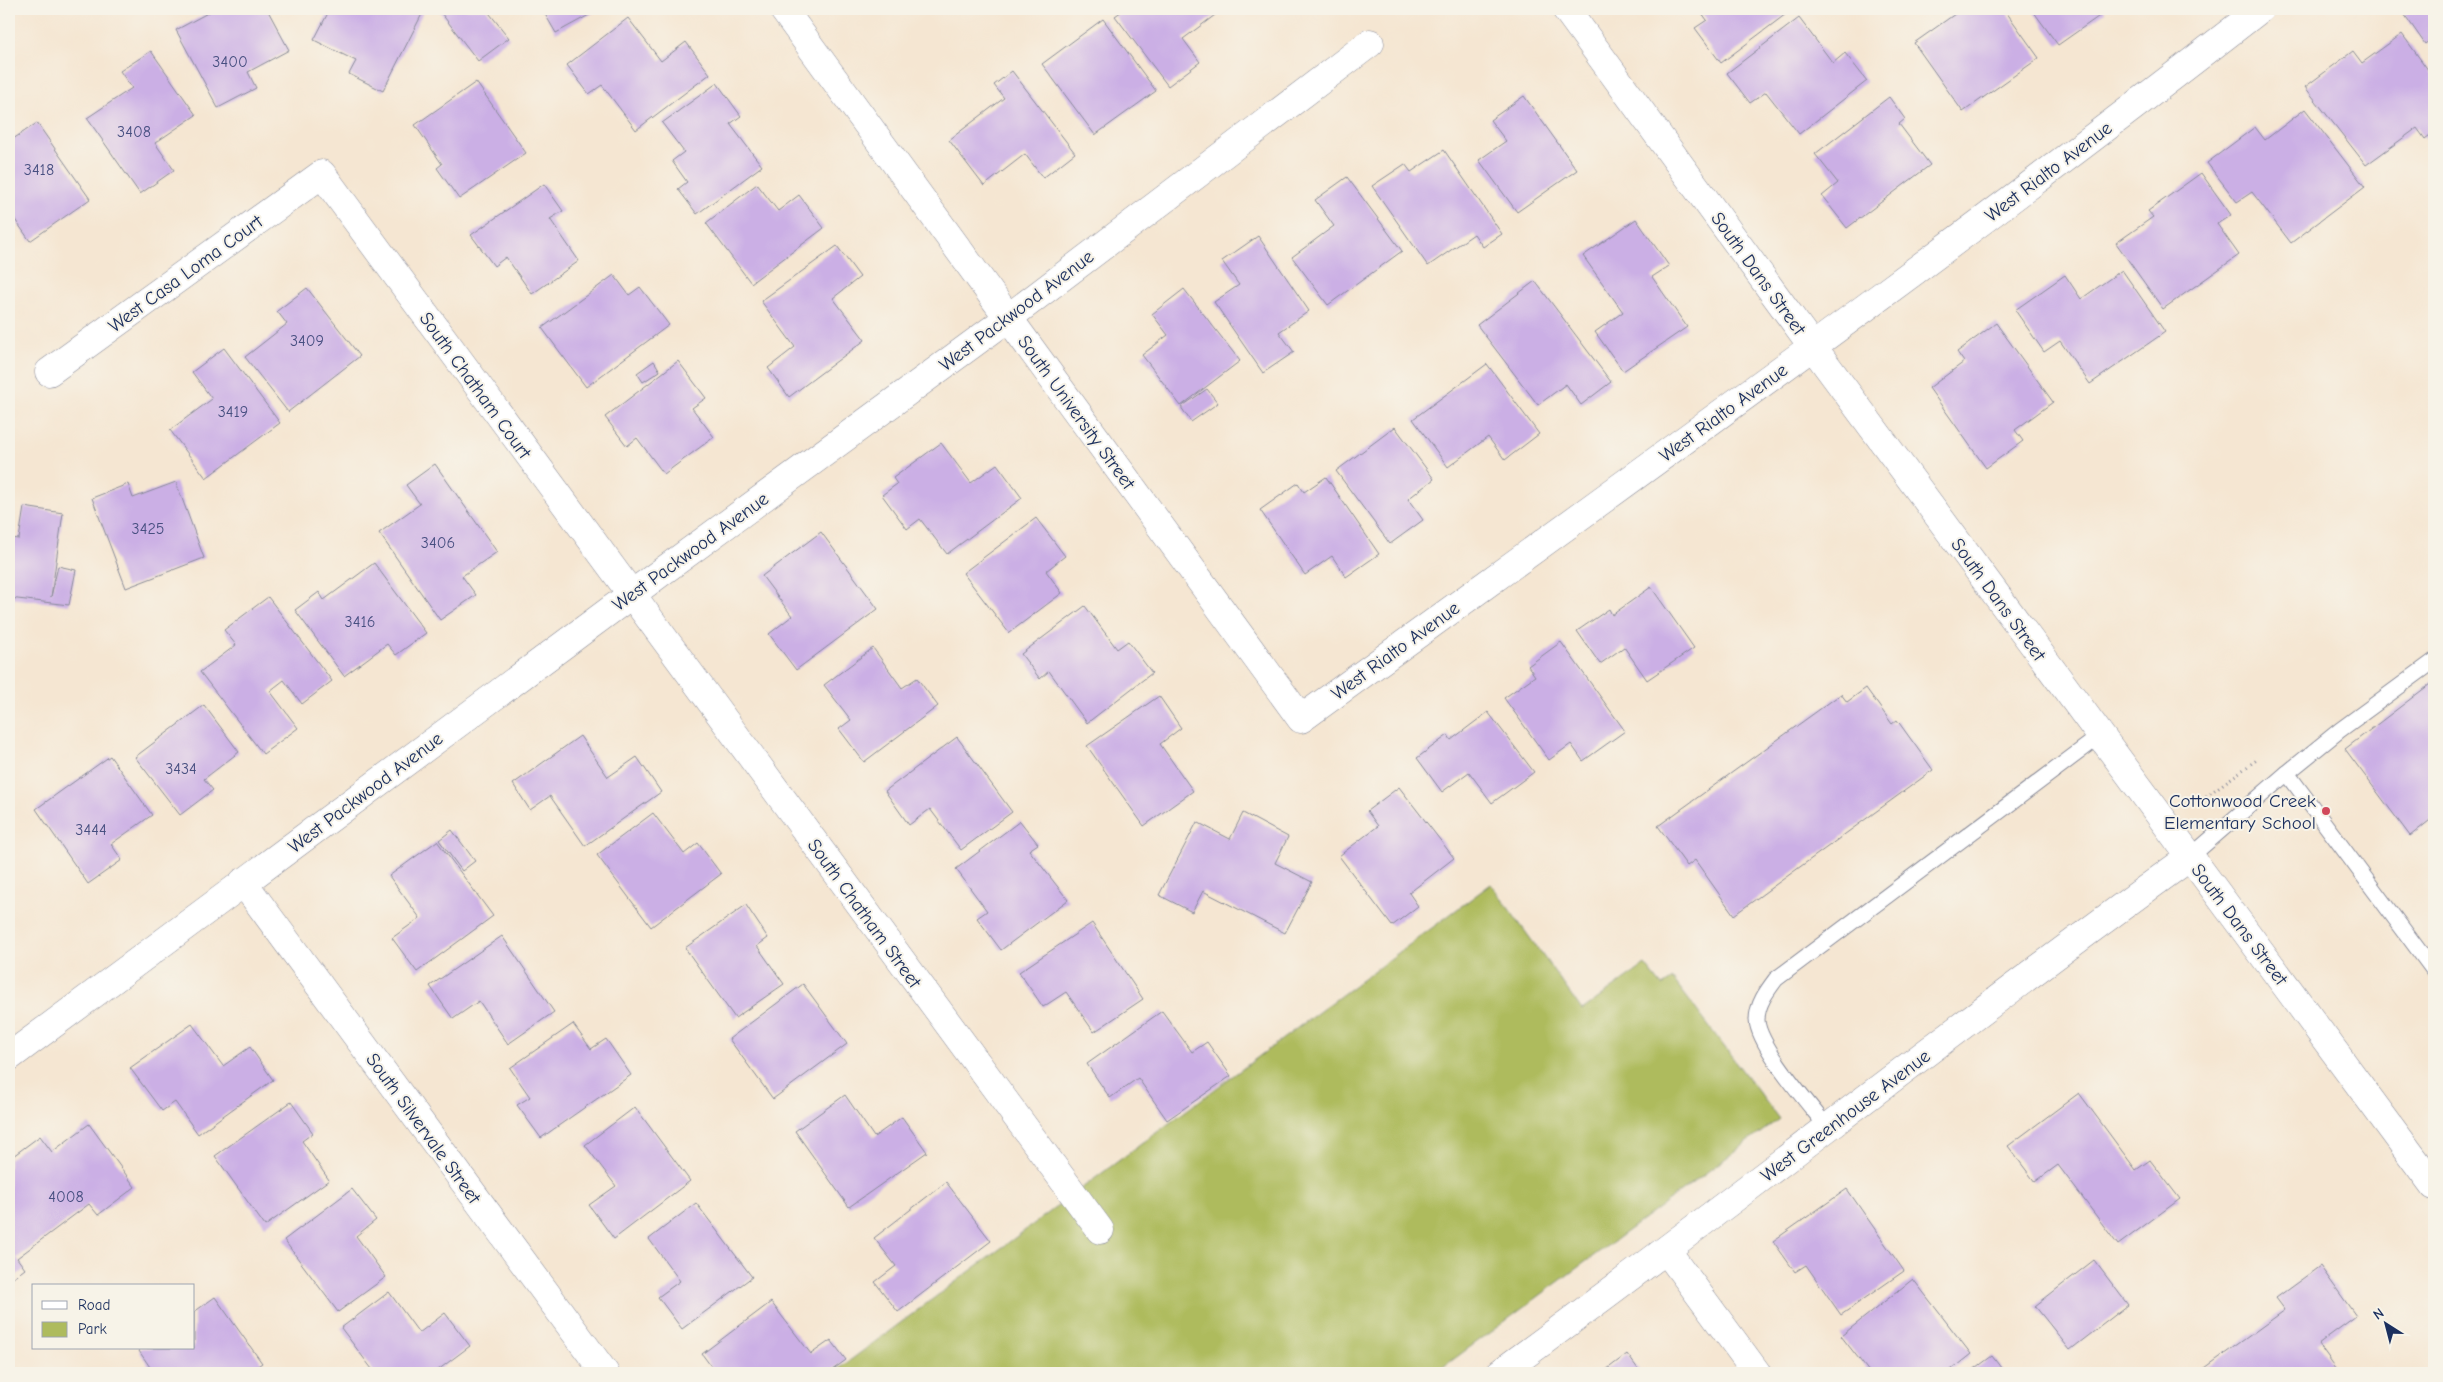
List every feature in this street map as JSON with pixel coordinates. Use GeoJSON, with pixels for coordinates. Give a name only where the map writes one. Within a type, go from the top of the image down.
{"type":"FeatureCollection","features":[{"type":"Feature","properties":{"kind":"street","name":"South University Street"},"geometry":{"type":"LineString","coordinates":[[783,9],[1300,719]]}},
{"type":"Feature","properties":{"kind":"street","name":"South Dans Street"},"geometry":{"type":"LineString","coordinates":[[1566,9],[1812,347],[2434,1186]]}},
{"type":"Feature","properties":{"kind":"street","name":"West Rialto Avenue"},"geometry":{"type":"LineString","coordinates":[[1300,719],[1812,347],[2139,103],[2260,9]]}},
{"type":"Feature","properties":{"kind":"street","name":"West Packwood Avenue"},"geometry":{"type":"LineString","coordinates":[[9,1057],[630,595],[1008,318],[1370,43]]}},
{"type":"Feature","properties":{"kind":"street","name":"West Casa Loma Court"},"geometry":{"type":"LineString","coordinates":[[49,372],[322,174]]}},
{"type":"Feature","properties":{"kind":"street","name":"South Chatham Court"},"geometry":{"type":"LineString","coordinates":[[322,174],[630,595]]}},
{"type":"Feature","properties":{"kind":"street","name":"South Chatham Street"},"geometry":{"type":"LineString","coordinates":[[630,595],[1100,1230]]}},
{"type":"Feature","properties":{"kind":"street","name":"West Greenhouse Avenue"},"geometry":{"type":"LineString","coordinates":[[1500,1373],[1667,1251],[1827,1127],[2190,856]]}},
{"type":"Feature","properties":{"kind":"street","name":"South Silvervale Street"},"geometry":{"type":"LineString","coordinates":[[244,882],[605,1373]]}},
{"type":"Feature","properties":{"kind":"street"},"geometry":{"type":"LineString","coordinates":[[1667,1251],[1756,1373]]}},
{"type":"Feature","properties":{"kind":"lane"},"geometry":{"type":"LineString","coordinates":[[2190,856],[2340,730],[2434,661]]}},
{"type":"Feature","properties":{"kind":"lane"},"geometry":{"type":"LineString","coordinates":[[1827,1127],[1768,1049],[1760,1034],[1757,1020],[1760,1004],[1766,993],[1776,979],[2100,736]]}},
{"type":"Feature","properties":{"kind":"lane"},"geometry":{"type":"LineString","coordinates":[[2287,773],[2434,971]]}},
{"type":"Feature","properties":{"kind":"green space"},"geometry":{"type":"Polygon","coordinates":[[[1491,884],[1582,1010],[1645,965],[1662,986],[1673,979],[1779,1119],[1435,1373],[833,1373],[1491,884]]]}},
{"type":"Feature","properties":{"kind":"building"},"geometry":{"type":"Polygon","coordinates":[[[215,9],[267,9],[289,50],[248,72],[256,88],[218,108],[176,30],[215,9]]]}},
{"type":"Feature","properties":{"kind":"building"},"geometry":{"type":"Polygon","coordinates":[[[330,9],[417,9],[423,12],[383,91],[349,74],[356,61],[314,40],[330,9]]]}},
{"type":"Feature","properties":{"kind":"building"},"geometry":{"type":"Polygon","coordinates":[[[438,9],[486,9],[509,38],[478,61],[438,9]]]}},
{"type":"Feature","properties":{"kind":"building"},"geometry":{"type":"Polygon","coordinates":[[[542,9],[600,9],[556,33],[542,9]]]}},
{"type":"Feature","properties":{"kind":"building"},"geometry":{"type":"Polygon","coordinates":[[[1125,9],[1223,9],[1183,39],[1200,62],[1168,86],[1115,16],[1125,9]]]}},
{"type":"Feature","properties":{"kind":"building"},"geometry":{"type":"Polygon","coordinates":[[[1699,9],[1782,9],[1786,14],[1721,63],[1695,28],[1707,20],[1699,9]]]}},
{"type":"Feature","properties":{"kind":"building"},"geometry":{"type":"Polygon","coordinates":[[[1962,9],[2004,9],[2039,58],[1963,112],[1914,43],[1962,9]]]}},
{"type":"Feature","properties":{"kind":"building"},"geometry":{"type":"Polygon","coordinates":[[[2036,9],[2103,9],[2105,12],[2058,45],[2033,11],[2036,9]]]}},
{"type":"Feature","properties":{"kind":"building"},"geometry":{"type":"Polygon","coordinates":[[[2405,9],[2434,9],[2434,37],[2425,44],[2402,11],[2405,9]]]}},
{"type":"Feature","properties":{"kind":"building"},"geometry":{"type":"Polygon","coordinates":[[[628,18],[661,61],[686,42],[710,74],[636,130],[602,85],[589,94],[567,65],[628,18]]]}},
{"type":"Feature","properties":{"kind":"building"},"geometry":{"type":"Polygon","coordinates":[[[1799,18],[1833,63],[1845,53],[1867,81],[1799,134],[1766,92],[1750,103],[1727,73],[1799,18]]]}},
{"type":"Feature","properties":{"kind":"building"},"geometry":{"type":"Polygon","coordinates":[[[1103,19],[1156,91],[1095,135],[1042,64],[1103,19]]]}},
{"type":"Feature","properties":{"kind":"building"},"geometry":{"type":"Polygon","coordinates":[[[2402,34],[2434,78],[2434,132],[2425,139],[2417,128],[2366,165],[2305,87],[2353,51],[2362,63],[2402,34]]]}},
{"type":"Feature","properties":{"kind":"building"},"geometry":{"type":"Polygon","coordinates":[[[151,51],[196,115],[155,143],[174,170],[140,194],[87,118],[132,88],[120,71],[151,51]]]}},
{"type":"Feature","properties":{"kind":"building"},"geometry":{"type":"Polygon","coordinates":[[[1012,71],[1075,153],[1043,178],[1025,154],[984,186],[949,140],[1004,98],[994,85],[1012,71]]]}},
{"type":"Feature","properties":{"kind":"building"},"geometry":{"type":"Polygon","coordinates":[[[476,82],[526,153],[459,199],[437,168],[442,164],[415,125],[476,82]]]}},
{"type":"Feature","properties":{"kind":"building"},"geometry":{"type":"Polygon","coordinates":[[[717,83],[741,116],[730,124],[762,166],[697,214],[678,189],[687,182],[672,161],[684,152],[662,123],[717,83]]]}},
{"type":"Feature","properties":{"kind":"building"},"geometry":{"type":"Polygon","coordinates":[[[1524,96],[1577,170],[1517,212],[1479,160],[1506,141],[1490,120],[1524,96]]]}},
{"type":"Feature","properties":{"kind":"building"},"geometry":{"type":"Polygon","coordinates":[[[1889,97],[1905,119],[1899,124],[1930,165],[1847,228],[1822,196],[1838,183],[1815,154],[1889,97]]]}},
{"type":"Feature","properties":{"kind":"building"},"geometry":{"type":"Polygon","coordinates":[[[2305,109],[2365,187],[2291,243],[2252,192],[2237,202],[2207,163],[2255,127],[2265,140],[2305,109]]]}},
{"type":"Feature","properties":{"kind":"building"},"geometry":{"type":"Polygon","coordinates":[[[37,123],[90,199],[30,241],[9,211],[9,134],[13,139],[37,123]]]}},
{"type":"Feature","properties":{"kind":"building"},"geometry":{"type":"Polygon","coordinates":[[[1444,150],[1502,234],[1483,247],[1474,234],[1428,266],[1372,186],[1405,164],[1411,172],[1444,150]]]}},
{"type":"Feature","properties":{"kind":"building"},"geometry":{"type":"Polygon","coordinates":[[[2201,173],[2231,215],[2217,224],[2239,255],[2163,309],[2116,243],[2153,217],[2148,211],[2201,173]]]}},
{"type":"Feature","properties":{"kind":"building"},"geometry":{"type":"Polygon","coordinates":[[[1347,177],[1402,251],[1328,305],[1292,257],[1334,226],[1315,200],[1347,177]]]}},
{"type":"Feature","properties":{"kind":"building"},"geometry":{"type":"Polygon","coordinates":[[[544,184],[563,211],[550,219],[579,261],[532,294],[506,257],[494,266],[471,235],[544,184]]]}},
{"type":"Feature","properties":{"kind":"building"},"geometry":{"type":"Polygon","coordinates":[[[757,184],[778,211],[799,195],[824,228],[751,283],[706,223],[757,184]]]}},
{"type":"Feature","properties":{"kind":"building"},"geometry":{"type":"Polygon","coordinates":[[[1636,219],[1669,266],[1652,277],[1687,327],[1623,371],[1595,332],[1623,312],[1583,256],[1636,219]]]}},
{"type":"Feature","properties":{"kind":"building"},"geometry":{"type":"Polygon","coordinates":[[[1258,236],[1309,311],[1279,332],[1294,352],[1263,373],[1214,302],[1239,285],[1222,261],[1258,236]]]}},
{"type":"Feature","properties":{"kind":"building"},"geometry":{"type":"Polygon","coordinates":[[[837,246],[860,277],[833,298],[865,340],[789,397],[768,368],[795,347],[761,301],[837,246]]]}},
{"type":"Feature","properties":{"kind":"building"},"geometry":{"type":"Polygon","coordinates":[[[2122,270],[2165,332],[2090,384],[2060,341],[2044,352],[2015,310],[2065,275],[2081,299],[2122,270]]]}},
{"type":"Feature","properties":{"kind":"building"},"geometry":{"type":"Polygon","coordinates":[[[614,275],[629,295],[640,287],[669,325],[586,387],[542,328],[614,275]]]}},
{"type":"Feature","properties":{"kind":"building"},"geometry":{"type":"Polygon","coordinates":[[[1535,281],[1611,382],[1581,405],[1566,384],[1538,405],[1477,325],[1535,281]]]}},
{"type":"Feature","properties":{"kind":"building"},"geometry":{"type":"Polygon","coordinates":[[[307,288],[360,356],[288,412],[245,357],[287,324],[277,311],[307,288]]]}},
{"type":"Feature","properties":{"kind":"building"},"geometry":{"type":"Polygon","coordinates":[[[1184,289],[1240,361],[1181,406],[1142,355],[1168,335],[1152,314],[1184,289]]]}},
{"type":"Feature","properties":{"kind":"building"},"geometry":{"type":"Polygon","coordinates":[[[1996,323],[2053,402],[2015,430],[2023,441],[1986,468],[1929,388],[1964,362],[1957,352],[1996,323]]]}},
{"type":"Feature","properties":{"kind":"building"},"geometry":{"type":"Polygon","coordinates":[[[224,348],[280,423],[206,478],[170,430],[212,399],[192,372],[224,348]]]}},
{"type":"Feature","properties":{"kind":"building"},"geometry":{"type":"Polygon","coordinates":[[[654,361],[660,371],[643,382],[637,373],[654,361]]]}},
{"type":"Feature","properties":{"kind":"building"},"geometry":{"type":"Polygon","coordinates":[[[678,361],[706,398],[692,408],[714,437],[664,474],[637,438],[627,446],[605,417],[678,361]]]}},
{"type":"Feature","properties":{"kind":"building"},"geometry":{"type":"Polygon","coordinates":[[[1487,364],[1539,434],[1505,460],[1488,437],[1448,467],[1413,419],[1487,364]]]}},
{"type":"Feature","properties":{"kind":"building"},"geometry":{"type":"Polygon","coordinates":[[[1207,389],[1218,403],[1191,422],[1181,407],[1207,389]]]}},
{"type":"Feature","properties":{"kind":"building"},"geometry":{"type":"Polygon","coordinates":[[[1395,427],[1434,479],[1408,499],[1423,520],[1390,544],[1336,471],[1395,427]]]}},
{"type":"Feature","properties":{"kind":"building"},"geometry":{"type":"Polygon","coordinates":[[[941,443],[971,483],[997,464],[1022,498],[947,554],[920,519],[907,529],[882,495],[897,484],[893,478],[941,443]]]}},
{"type":"Feature","properties":{"kind":"building"},"geometry":{"type":"Polygon","coordinates":[[[435,464],[497,552],[462,576],[476,595],[440,620],[379,533],[420,504],[406,485],[435,464]]]}},
{"type":"Feature","properties":{"kind":"building"},"geometry":{"type":"Polygon","coordinates":[[[1326,477],[1379,554],[1346,577],[1332,556],[1305,575],[1260,510],[1298,483],[1304,492],[1326,477]]]}},
{"type":"Feature","properties":{"kind":"building"},"geometry":{"type":"Polygon","coordinates":[[[176,482],[204,558],[126,588],[92,498],[128,484],[133,498],[176,482]]]}},
{"type":"Feature","properties":{"kind":"building"},"geometry":{"type":"Polygon","coordinates":[[[24,507],[63,513],[51,597],[58,566],[76,570],[69,605],[9,598],[9,538],[19,539],[24,507]]]}},
{"type":"Feature","properties":{"kind":"building"},"geometry":{"type":"Polygon","coordinates":[[[1036,518],[1065,556],[1046,571],[1062,593],[1009,633],[963,573],[1036,518]]]}},
{"type":"Feature","properties":{"kind":"building"},"geometry":{"type":"Polygon","coordinates":[[[821,532],[878,609],[796,670],[769,634],[792,616],[762,576],[821,532]]]}},
{"type":"Feature","properties":{"kind":"building"},"geometry":{"type":"Polygon","coordinates":[[[374,563],[426,633],[396,655],[387,644],[344,676],[295,610],[319,592],[324,600],[374,563]]]}},
{"type":"Feature","properties":{"kind":"building"},"geometry":{"type":"Polygon","coordinates":[[[1651,587],[1694,648],[1647,680],[1624,647],[1600,664],[1577,631],[1609,609],[1612,615],[1651,587]]]}},
{"type":"Feature","properties":{"kind":"building"},"geometry":{"type":"Polygon","coordinates":[[[268,597],[332,681],[302,704],[284,680],[270,691],[298,728],[263,754],[200,672],[236,645],[224,630],[268,597]]]}},
{"type":"Feature","properties":{"kind":"building"},"geometry":{"type":"Polygon","coordinates":[[[1085,606],[1117,649],[1128,641],[1152,673],[1087,723],[1049,671],[1040,679],[1021,654],[1085,606]]]}},
{"type":"Feature","properties":{"kind":"building"},"geometry":{"type":"Polygon","coordinates":[[[1561,642],[1625,731],[1583,761],[1571,744],[1549,760],[1504,698],[1535,676],[1528,666],[1561,642]]]}},
{"type":"Feature","properties":{"kind":"building"},"geometry":{"type":"Polygon","coordinates":[[[873,648],[902,688],[917,678],[938,706],[864,762],[839,729],[851,720],[824,685],[873,648]]]}},
{"type":"Feature","properties":{"kind":"building"},"geometry":{"type":"Polygon","coordinates":[[[2434,681],[2434,817],[2410,836],[2345,749],[2434,681]]]}},
{"type":"Feature","properties":{"kind":"building"},"geometry":{"type":"Polygon","coordinates":[[[1866,688],[1892,724],[1897,720],[1933,770],[1734,915],[1695,860],[1687,866],[1658,826],[1841,694],[1847,702],[1866,688]]]}},
{"type":"Feature","properties":{"kind":"building"},"geometry":{"type":"Polygon","coordinates":[[[1159,696],[1181,728],[1160,744],[1193,791],[1144,826],[1087,746],[1159,696]]]}},
{"type":"Feature","properties":{"kind":"building"},"geometry":{"type":"Polygon","coordinates":[[[204,705],[239,752],[204,779],[213,790],[180,815],[135,757],[204,705]]]}},
{"type":"Feature","properties":{"kind":"building"},"geometry":{"type":"Polygon","coordinates":[[[1488,712],[1534,772],[1492,803],[1469,772],[1442,792],[1417,758],[1448,735],[1451,740],[1488,712]]]}},
{"type":"Feature","properties":{"kind":"building"},"geometry":{"type":"Polygon","coordinates":[[[580,736],[608,777],[637,757],[661,792],[585,846],[550,796],[530,810],[513,784],[580,736]]]}},
{"type":"Feature","properties":{"kind":"building"},"geometry":{"type":"Polygon","coordinates":[[[957,737],[1012,812],[961,850],[930,809],[909,825],[885,791],[957,737]]]}},
{"type":"Feature","properties":{"kind":"building"},"geometry":{"type":"Polygon","coordinates":[[[110,756],[152,815],[111,844],[122,860],[88,884],[36,809],[110,756]]]}},
{"type":"Feature","properties":{"kind":"building"},"geometry":{"type":"Polygon","coordinates":[[[1399,787],[1454,858],[1409,893],[1418,906],[1392,926],[1339,856],[1378,826],[1367,811],[1399,787]]]}},
{"type":"Feature","properties":{"kind":"building"},"geometry":{"type":"Polygon","coordinates":[[[653,813],[684,854],[698,843],[721,874],[651,927],[597,855],[653,813]]]}},
{"type":"Feature","properties":{"kind":"building"},"geometry":{"type":"Polygon","coordinates":[[[1243,813],[1288,837],[1275,863],[1312,882],[1285,933],[1203,891],[1192,912],[1159,895],[1197,822],[1230,839],[1243,813]]]}},
{"type":"Feature","properties":{"kind":"building"},"geometry":{"type":"Polygon","coordinates":[[[1020,821],[1038,844],[1029,850],[1068,900],[1001,950],[977,918],[987,911],[956,869],[1020,821]]]}},
{"type":"Feature","properties":{"kind":"building"},"geometry":{"type":"Polygon","coordinates":[[[452,830],[475,861],[462,871],[439,840],[452,830]]]}},
{"type":"Feature","properties":{"kind":"building"},"geometry":{"type":"Polygon","coordinates":[[[437,841],[493,916],[417,972],[392,938],[420,918],[389,876],[437,841]]]}},
{"type":"Feature","properties":{"kind":"building"},"geometry":{"type":"Polygon","coordinates":[[[746,905],[768,938],[757,946],[784,984],[735,1018],[685,948],[746,905]]]}},
{"type":"Feature","properties":{"kind":"building"},"geometry":{"type":"Polygon","coordinates":[[[1092,923],[1143,999],[1094,1032],[1066,992],[1043,1007],[1019,972],[1092,923]]]}},
{"type":"Feature","properties":{"kind":"building"},"geometry":{"type":"Polygon","coordinates":[[[502,936],[554,1012],[508,1044],[479,1001],[453,1019],[430,986],[502,936]]]}},
{"type":"Feature","properties":{"kind":"building"},"geometry":{"type":"Polygon","coordinates":[[[803,984],[847,1044],[773,1099],[729,1039],[803,984]]]}},
{"type":"Feature","properties":{"kind":"building"},"geometry":{"type":"Polygon","coordinates":[[[1162,1011],[1192,1052],[1207,1042],[1231,1076],[1167,1120],[1138,1078],[1110,1098],[1087,1064],[1162,1011]]]}},
{"type":"Feature","properties":{"kind":"building"},"geometry":{"type":"Polygon","coordinates":[[[192,1024],[223,1066],[250,1047],[273,1080],[198,1134],[175,1102],[162,1111],[130,1068],[192,1024]]]}},
{"type":"Feature","properties":{"kind":"building"},"geometry":{"type":"Polygon","coordinates":[[[573,1024],[591,1049],[606,1039],[631,1075],[541,1138],[517,1105],[530,1097],[510,1068],[573,1024]]]}},
{"type":"Feature","properties":{"kind":"building"},"geometry":{"type":"Polygon","coordinates":[[[2079,1093],[2136,1170],[2150,1160],[2180,1199],[2118,1245],[2058,1165],[2035,1182],[2008,1146],[2079,1093]]]}},
{"type":"Feature","properties":{"kind":"building"},"geometry":{"type":"Polygon","coordinates":[[[845,1095],[874,1137],[902,1117],[927,1152],[849,1207],[795,1131],[845,1095]]]}},
{"type":"Feature","properties":{"kind":"building"},"geometry":{"type":"Polygon","coordinates":[[[291,1102],[313,1133],[302,1141],[329,1180],[265,1226],[215,1156],[291,1102]]]}},
{"type":"Feature","properties":{"kind":"building"},"geometry":{"type":"Polygon","coordinates":[[[635,1107],[690,1181],[614,1239],[589,1205],[616,1186],[585,1145],[635,1107]]]}},
{"type":"Feature","properties":{"kind":"building"},"geometry":{"type":"Polygon","coordinates":[[[89,1124],[135,1187],[98,1215],[89,1204],[17,1258],[25,1269],[9,1281],[9,1159],[40,1136],[52,1152],[89,1124]]]}},
{"type":"Feature","properties":{"kind":"building"},"geometry":{"type":"Polygon","coordinates":[[[946,1182],[991,1241],[898,1312],[875,1282],[896,1266],[874,1238],[946,1182]]]}},
{"type":"Feature","properties":{"kind":"building"},"geometry":{"type":"Polygon","coordinates":[[[352,1189],[376,1220],[356,1236],[386,1277],[338,1312],[284,1240],[352,1189]]]}},
{"type":"Feature","properties":{"kind":"building"},"geometry":{"type":"Polygon","coordinates":[[[1847,1189],[1904,1271],[1841,1315],[1806,1265],[1795,1272],[1773,1241],[1847,1189]]]}},
{"type":"Feature","properties":{"kind":"building"},"geometry":{"type":"Polygon","coordinates":[[[696,1203],[752,1277],[682,1329],[658,1297],[680,1281],[649,1239],[696,1203]]]}},
{"type":"Feature","properties":{"kind":"building"},"geometry":{"type":"Polygon","coordinates":[[[2094,1260],[2128,1305],[2070,1350],[2035,1306],[2094,1260]]]}},
{"type":"Feature","properties":{"kind":"building"},"geometry":{"type":"Polygon","coordinates":[[[2320,1266],[2356,1316],[2318,1344],[2339,1373],[2198,1373],[2285,1310],[2276,1298],[2320,1266]]]}},
{"type":"Feature","properties":{"kind":"building"},"geometry":{"type":"Polygon","coordinates":[[[1913,1279],[1971,1354],[1947,1373],[1870,1373],[1841,1336],[1913,1279]]]}},
{"type":"Feature","properties":{"kind":"building"},"geometry":{"type":"Polygon","coordinates":[[[389,1292],[419,1333],[445,1313],[470,1346],[434,1373],[375,1373],[341,1328],[389,1292]]]}},
{"type":"Feature","properties":{"kind":"building"},"geometry":{"type":"Polygon","coordinates":[[[215,1297],[262,1363],[248,1373],[154,1373],[139,1351],[195,1350],[195,1311],[215,1297]]]}},
{"type":"Feature","properties":{"kind":"building"},"geometry":{"type":"Polygon","coordinates":[[[771,1302],[811,1354],[831,1340],[846,1360],[828,1373],[716,1373],[702,1354],[771,1302]]]}},
{"type":"Feature","properties":{"kind":"building"},"geometry":{"type":"Polygon","coordinates":[[[1627,1354],[1641,1373],[1602,1373],[1627,1354]]]}},
{"type":"Feature","properties":{"kind":"building"},"geometry":{"type":"Polygon","coordinates":[[[1992,1356],[2005,1373],[1969,1373],[1992,1356]]]}},
{"type":"Feature","properties":{"kind":"place","name":"Cottonwood Creek Elementary School"},"geometry":{"type":"Point","coordinates":[2326,811]}}]}
